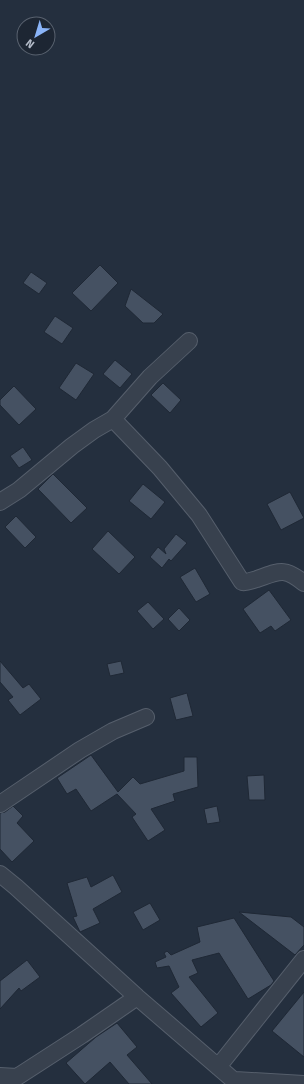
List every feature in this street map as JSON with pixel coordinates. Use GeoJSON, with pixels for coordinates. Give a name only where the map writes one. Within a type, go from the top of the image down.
{"type":"FeatureCollection","features":[{"type":"Feature","properties":{"kind":"street"},"geometry":{"type":"LineString","coordinates":[[0,502],[19,490],[72,446],[94,430],[113,419],[150,377],[189,341]]}},
{"type":"Feature","properties":{"kind":"street"},"geometry":{"type":"LineString","coordinates":[[113,419],[160,468],[199,515],[242,582],[252,581],[278,571],[294,575],[304,583]]}},
{"type":"Feature","properties":{"kind":"street"},"geometry":{"type":"LineString","coordinates":[[0,804],[80,750],[113,731],[146,717]]}},
{"type":"Feature","properties":{"kind":"street"},"geometry":{"type":"LineString","coordinates":[[0,874],[137,997],[237,1082],[304,1084]]}},
{"type":"Feature","properties":{"kind":"street"},"geometry":{"type":"LineString","coordinates":[[218,1067],[304,959]]}},
{"type":"Feature","properties":{"kind":"street"},"geometry":{"type":"LineString","coordinates":[[0,1076],[14,1080],[137,997]]}},
{"type":"Feature","properties":{"kind":"building"},"geometry":{"type":"Polygon","coordinates":[[[100,265],[118,283],[91,311],[72,293],[100,265]]]}},
{"type":"Feature","properties":{"kind":"building"},"geometry":{"type":"Polygon","coordinates":[[[31,272],[47,283],[39,294],[23,283],[31,272]]]}},
{"type":"Feature","properties":{"kind":"building"},"geometry":{"type":"Polygon","coordinates":[[[131,289],[163,314],[154,323],[143,323],[125,306],[131,289]]]}},
{"type":"Feature","properties":{"kind":"building"},"geometry":{"type":"Polygon","coordinates":[[[55,316],[73,328],[62,344],[44,332],[55,316]]]}},
{"type":"Feature","properties":{"kind":"building"},"geometry":{"type":"Polygon","coordinates":[[[115,360],[132,374],[120,388],[103,374],[115,360]]]}},
{"type":"Feature","properties":{"kind":"building"},"geometry":{"type":"Polygon","coordinates":[[[76,363],[94,374],[76,400],[59,388],[76,363]]]}},
{"type":"Feature","properties":{"kind":"building"},"geometry":{"type":"Polygon","coordinates":[[[163,383],[181,400],[170,413],[151,395],[163,383]]]}},
{"type":"Feature","properties":{"kind":"building"},"geometry":{"type":"Polygon","coordinates":[[[14,386],[36,409],[19,425],[0,405],[0,400],[14,386]]]}},
{"type":"Feature","properties":{"kind":"building"},"geometry":{"type":"Polygon","coordinates":[[[23,447],[32,460],[19,468],[10,456],[23,447]]]}},
{"type":"Feature","properties":{"kind":"building"},"geometry":{"type":"Polygon","coordinates":[[[53,474],[87,508],[71,523],[38,489],[53,474]]]}},
{"type":"Feature","properties":{"kind":"building"},"geometry":{"type":"Polygon","coordinates":[[[143,484],[165,502],[151,519],[129,501],[143,484]]]}},
{"type":"Feature","properties":{"kind":"building"},"geometry":{"type":"Polygon","coordinates":[[[290,492],[304,518],[281,530],[267,504],[290,492]]]}},
{"type":"Feature","properties":{"kind":"building"},"geometry":{"type":"Polygon","coordinates":[[[16,516],[36,537],[25,548],[5,527],[16,516]]]}},
{"type":"Feature","properties":{"kind":"building"},"geometry":{"type":"Polygon","coordinates":[[[108,531],[135,557],[119,574],[92,549],[108,531]]]}},
{"type":"Feature","properties":{"kind":"building"},"geometry":{"type":"Polygon","coordinates":[[[176,534],[187,543],[171,561],[169,559],[162,568],[150,557],[158,547],[166,554],[164,549],[176,534]]]}},
{"type":"Feature","properties":{"kind":"building"},"geometry":{"type":"Polygon","coordinates":[[[195,568],[210,594],[196,602],[180,577],[195,568]]]}},
{"type":"Feature","properties":{"kind":"building"},"geometry":{"type":"Polygon","coordinates":[[[269,590],[291,620],[275,631],[271,626],[260,633],[243,609],[269,590]]]}},
{"type":"Feature","properties":{"kind":"building"},"geometry":{"type":"Polygon","coordinates":[[[148,602],[164,619],[153,629],[137,611],[148,602]]]}},
{"type":"Feature","properties":{"kind":"building"},"geometry":{"type":"Polygon","coordinates":[[[179,608],[190,620],[179,631],[168,619],[179,608]]]}},
{"type":"Feature","properties":{"kind":"building"},"geometry":{"type":"Polygon","coordinates":[[[0,661],[23,688],[29,684],[41,699],[20,715],[8,700],[13,697],[0,682],[0,661]]]}},
{"type":"Feature","properties":{"kind":"building"},"geometry":{"type":"Polygon","coordinates":[[[121,661],[124,673],[110,676],[107,664],[121,661]]]}},
{"type":"Feature","properties":{"kind":"building"},"geometry":{"type":"Polygon","coordinates":[[[187,693],[193,716],[176,720],[170,698],[187,693]]]}},
{"type":"Feature","properties":{"kind":"building"},"geometry":{"type":"Polygon","coordinates":[[[91,755],[118,792],[133,777],[140,784],[184,771],[184,757],[197,757],[198,787],[173,794],[175,801],[151,809],[165,830],[148,841],[132,817],[136,814],[117,794],[91,811],[76,789],[67,794],[57,778],[91,755]]]}},
{"type":"Feature","properties":{"kind":"building"},"geometry":{"type":"Polygon","coordinates":[[[264,775],[265,800],[249,800],[247,776],[264,775]]]}},
{"type":"Feature","properties":{"kind":"building"},"geometry":{"type":"Polygon","coordinates":[[[13,806],[23,816],[17,823],[34,841],[12,862],[0,849],[0,813],[5,812],[13,806]]]}},
{"type":"Feature","properties":{"kind":"building"},"geometry":{"type":"Polygon","coordinates":[[[217,806],[220,822],[207,824],[204,809],[217,806]]]}},
{"type":"Feature","properties":{"kind":"building"},"geometry":{"type":"Polygon","coordinates":[[[113,875],[122,892],[93,909],[100,923],[80,932],[73,917],[77,916],[67,883],[87,877],[91,887],[113,875]]]}},
{"type":"Feature","properties":{"kind":"building"},"geometry":{"type":"Polygon","coordinates":[[[150,903],[160,920],[143,930],[133,912],[150,903]]]}},
{"type":"Feature","properties":{"kind":"building"},"geometry":{"type":"Polygon","coordinates":[[[239,912],[291,917],[304,927],[304,945],[295,955],[239,912]]]}},
{"type":"Feature","properties":{"kind":"building"},"geometry":{"type":"Polygon","coordinates":[[[234,918],[274,981],[271,985],[248,999],[219,953],[192,960],[198,973],[189,977],[218,1013],[201,1027],[171,993],[179,987],[169,966],[157,968],[155,962],[166,957],[164,953],[167,951],[171,955],[200,942],[197,927],[234,918]]]}},
{"type":"Feature","properties":{"kind":"building"},"geometry":{"type":"Polygon","coordinates":[[[27,960],[40,977],[21,991],[19,988],[0,1009],[0,981],[27,960]]]}},
{"type":"Feature","properties":{"kind":"building"},"geometry":{"type":"Polygon","coordinates":[[[304,992],[304,1057],[272,1031],[304,992]]]}},
{"type":"Feature","properties":{"kind":"building"},"geometry":{"type":"Polygon","coordinates":[[[117,1023],[137,1047],[127,1055],[152,1084],[129,1084],[110,1062],[85,1084],[66,1063],[96,1037],[117,1023]]]}}]}
